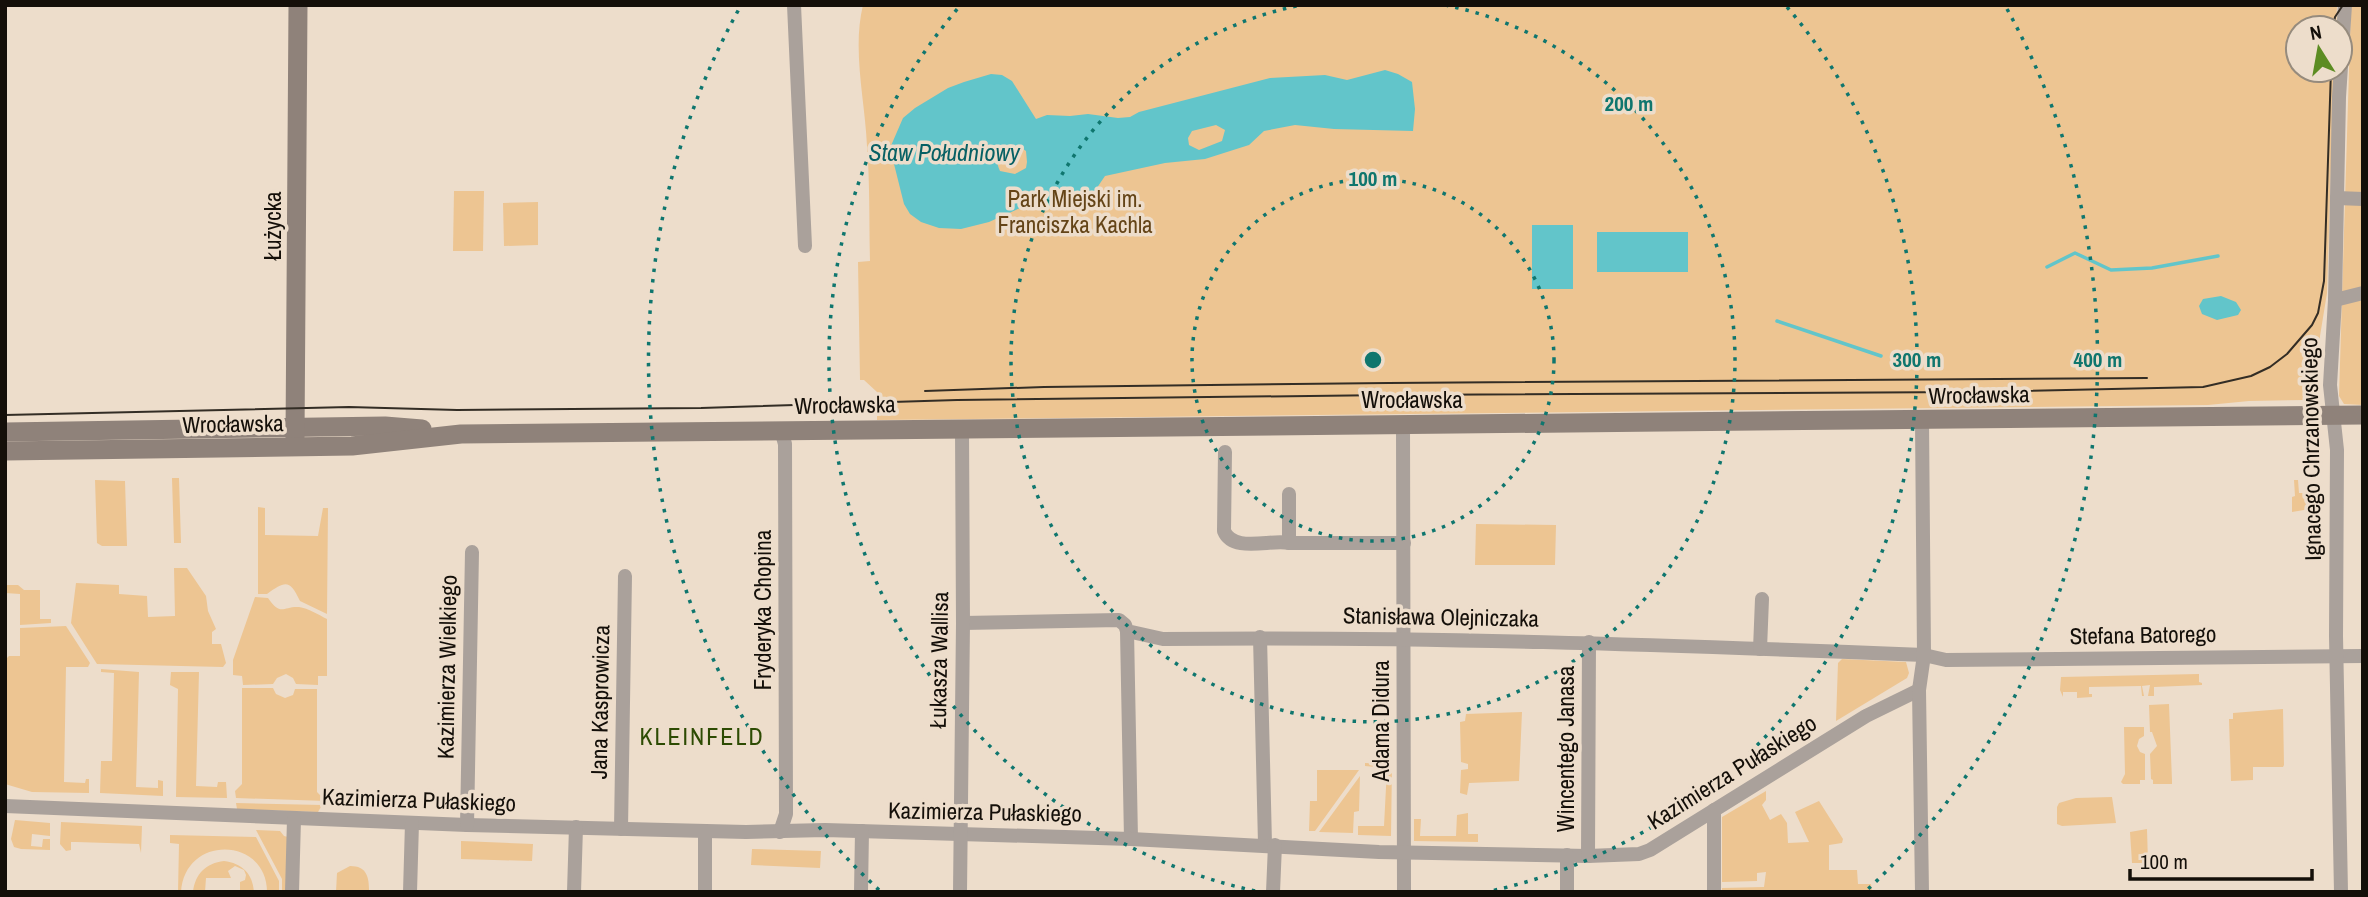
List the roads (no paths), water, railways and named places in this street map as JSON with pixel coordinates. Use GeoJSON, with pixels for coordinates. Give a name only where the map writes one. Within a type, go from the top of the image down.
{"type":"FeatureCollection","features":[{"type":"Feature","properties":{"kind":"main road","name":"Łużycka"},"geometry":{"type":"LineString","coordinates":[[295,438],[298,5]]}},
{"type":"Feature","properties":{"kind":"main road","name":"Wrocławska"},"geometry":{"type":"LineString","coordinates":[[5,451],[295,438],[385,426],[461,434],[2363,415]]}},
{"type":"Feature","properties":{"kind":"main road","name":"Wrocławska"},"geometry":{"type":"LineString","coordinates":[[5,432],[295,438]]}},
{"type":"Feature","properties":{"kind":"street"},"geometry":{"type":"LineString","coordinates":[[794,5],[805,246]]}},
{"type":"Feature","properties":{"kind":"street","name":"Ignacego Chrzanowskiego"},"geometry":{"type":"LineString","coordinates":[[2341,892],[2335,550],[2337,446],[2330,385],[2335,300],[2339,97],[2345,5]]}},
{"type":"Feature","properties":{"kind":"street"},"geometry":{"type":"LineString","coordinates":[[2337,198],[2363,199]]}},
{"type":"Feature","properties":{"kind":"street"},"geometry":{"type":"LineString","coordinates":[[2335,300],[2363,293]]}},
{"type":"Feature","properties":{"kind":"street"},"geometry":{"type":"LineString","coordinates":[[1922,420],[1924,655],[1919,690],[1922,892]]}},
{"type":"Feature","properties":{"kind":"street","name":"Adama Didura"},"geometry":{"type":"LineString","coordinates":[[1403,424],[1404,892]]}},
{"type":"Feature","properties":{"kind":"street","name":"Łukasza Wallisa"},"geometry":{"type":"LineString","coordinates":[[960,892],[962,428]]}},
{"type":"Feature","properties":{"kind":"street","name":"Fryderyka Chopina"},"geometry":{"type":"LineString","coordinates":[[780,832],[786,814],[785,444],[781,430]]}},
{"type":"Feature","properties":{"kind":"street"},"geometry":{"type":"LineString","coordinates":[[1225,452],[1224,531],[1227,537],[1236,542],[1404,543]]}},
{"type":"Feature","properties":{"kind":"street"},"geometry":{"type":"LineString","coordinates":[[1289,494],[1289,543]]}},
{"type":"Feature","properties":{"kind":"street","name":"Kazimierza Wielkiego"},"geometry":{"type":"LineString","coordinates":[[467,825],[472,552]]}},
{"type":"Feature","properties":{"kind":"street","name":"Jana Kasprowicza"},"geometry":{"type":"LineString","coordinates":[[621,829],[625,576]]}},
{"type":"Feature","properties":{"kind":"street"},"geometry":{"type":"LineString","coordinates":[[1760,649],[1762,599]]}},
{"type":"Feature","properties":{"kind":"street","name":"Stanisława Olejniczaka"},"geometry":{"type":"LineString","coordinates":[[963,623],[1119,620],[1127,631],[1163,639],[1403,638],[1590,642],[1924,655]]}},
{"type":"Feature","properties":{"kind":"street"},"geometry":{"type":"LineString","coordinates":[[1127,631],[1131,839]]}},
{"type":"Feature","properties":{"kind":"street"},"geometry":{"type":"LineString","coordinates":[[1260,638],[1273,892]]}},
{"type":"Feature","properties":{"kind":"street","name":"Wincentego Janasa"},"geometry":{"type":"LineString","coordinates":[[1588,856],[1590,642]]}},
{"type":"Feature","properties":{"kind":"street","name":"Stefana Batorego"},"geometry":{"type":"LineString","coordinates":[[1924,655],[1946,660],[2363,656]]}},
{"type":"Feature","properties":{"kind":"street","name":"Kazimierza Pułaskiego"},"geometry":{"type":"LineString","coordinates":[[5,806],[467,825],[705,831],[862,831],[1131,839],[1404,852],[1588,856],[1639,854],[1650,850],[1866,716],[1919,690]]}},
{"type":"Feature","properties":{"kind":"street"},"geometry":{"type":"LineString","coordinates":[[1714,810],[1714,892]]}},
{"type":"Feature","properties":{"kind":"street"},"geometry":{"type":"LineString","coordinates":[[292,892],[294,819]]}},
{"type":"Feature","properties":{"kind":"street"},"geometry":{"type":"LineString","coordinates":[[410,892],[412,823]]}},
{"type":"Feature","properties":{"kind":"street"},"geometry":{"type":"LineString","coordinates":[[575,892],[576,827]]}},
{"type":"Feature","properties":{"kind":"street"},"geometry":{"type":"LineString","coordinates":[[705,831],[705,892]]}},
{"type":"Feature","properties":{"kind":"street"},"geometry":{"type":"LineString","coordinates":[[861,892],[862,831]]}},
{"type":"Feature","properties":{"kind":"street"},"geometry":{"type":"LineString","coordinates":[[1567,855],[1567,892]]}},
{"type":"Feature","properties":{"kind":"water","name":"Staw Południowy"},"geometry":{"type":"Polygon","coordinates":[[[1385,70],[1412,82],[1415,109],[1413,131],[1295,125],[1264,131],[1249,145],[1205,159],[1165,163],[1105,176],[1090,198],[1038,208],[1020,208],[989,222],[961,229],[939,228],[921,222],[910,214],[904,204],[890,148],[903,118],[915,108],[948,88],[991,74],[1002,75],[1012,81],[1036,119],[1047,115],[1088,114],[1130,117],[1139,112],[1270,78],[1325,75],[1347,80],[1385,70]],[[1216,125],[1192,131],[1188,138],[1189,145],[1199,150],[1222,141],[1225,130],[1216,125]],[[1019,146],[1000,153],[997,160],[1000,171],[1015,174],[1026,168],[1026,151],[1019,146]]]}},
{"type":"Feature","properties":{"kind":"water"},"geometry":{"type":"Polygon","coordinates":[[[1532,225],[1573,225],[1573,289],[1532,289],[1532,225]]]}},
{"type":"Feature","properties":{"kind":"water"},"geometry":{"type":"Polygon","coordinates":[[[1597,232],[1688,232],[1688,272],[1597,272],[1597,232]]]}},
{"type":"Feature","properties":{"kind":"water"},"geometry":{"type":"Polygon","coordinates":[[[2221,296],[2236,302],[2241,310],[2238,315],[2217,320],[2202,314],[2199,306],[2203,299],[2221,296]]]}},
{"type":"Feature","properties":{"kind":"waterway"},"geometry":{"type":"LineString","coordinates":[[2047,267],[2075,253],[2111,270],[2152,268],[2218,256]]}},
{"type":"Feature","properties":{"kind":"waterway"},"geometry":{"type":"LineString","coordinates":[[1777,321],[1881,356]]}},
{"type":"Feature","properties":{"kind":"tram line"},"geometry":{"type":"LineString","coordinates":[[2337,14],[2343,5]]}},
{"type":"Feature","properties":{"kind":"tram line"},"geometry":{"type":"LineString","coordinates":[[5,415],[349,407],[457,410],[701,408],[957,400],[1972,392],[2203,387],[2251,376],[2270,367],[2287,354],[2312,325],[2318,313],[2324,281],[2331,84]]}},
{"type":"Feature","properties":{"kind":"tram line"},"geometry":{"type":"LineString","coordinates":[[925,391],[1388,383],[2147,378]]}},
{"type":"Feature","properties":{"kind":"district","name":"KLEINFELD"},"geometry":{"type":"Point","coordinates":[702,737]}},
{"type":"Feature","properties":{"kind":"park label","name":"Park Miejski im. Franciszka Kachla"},"geometry":{"type":"Point","coordinates":[1075,212]}}]}
